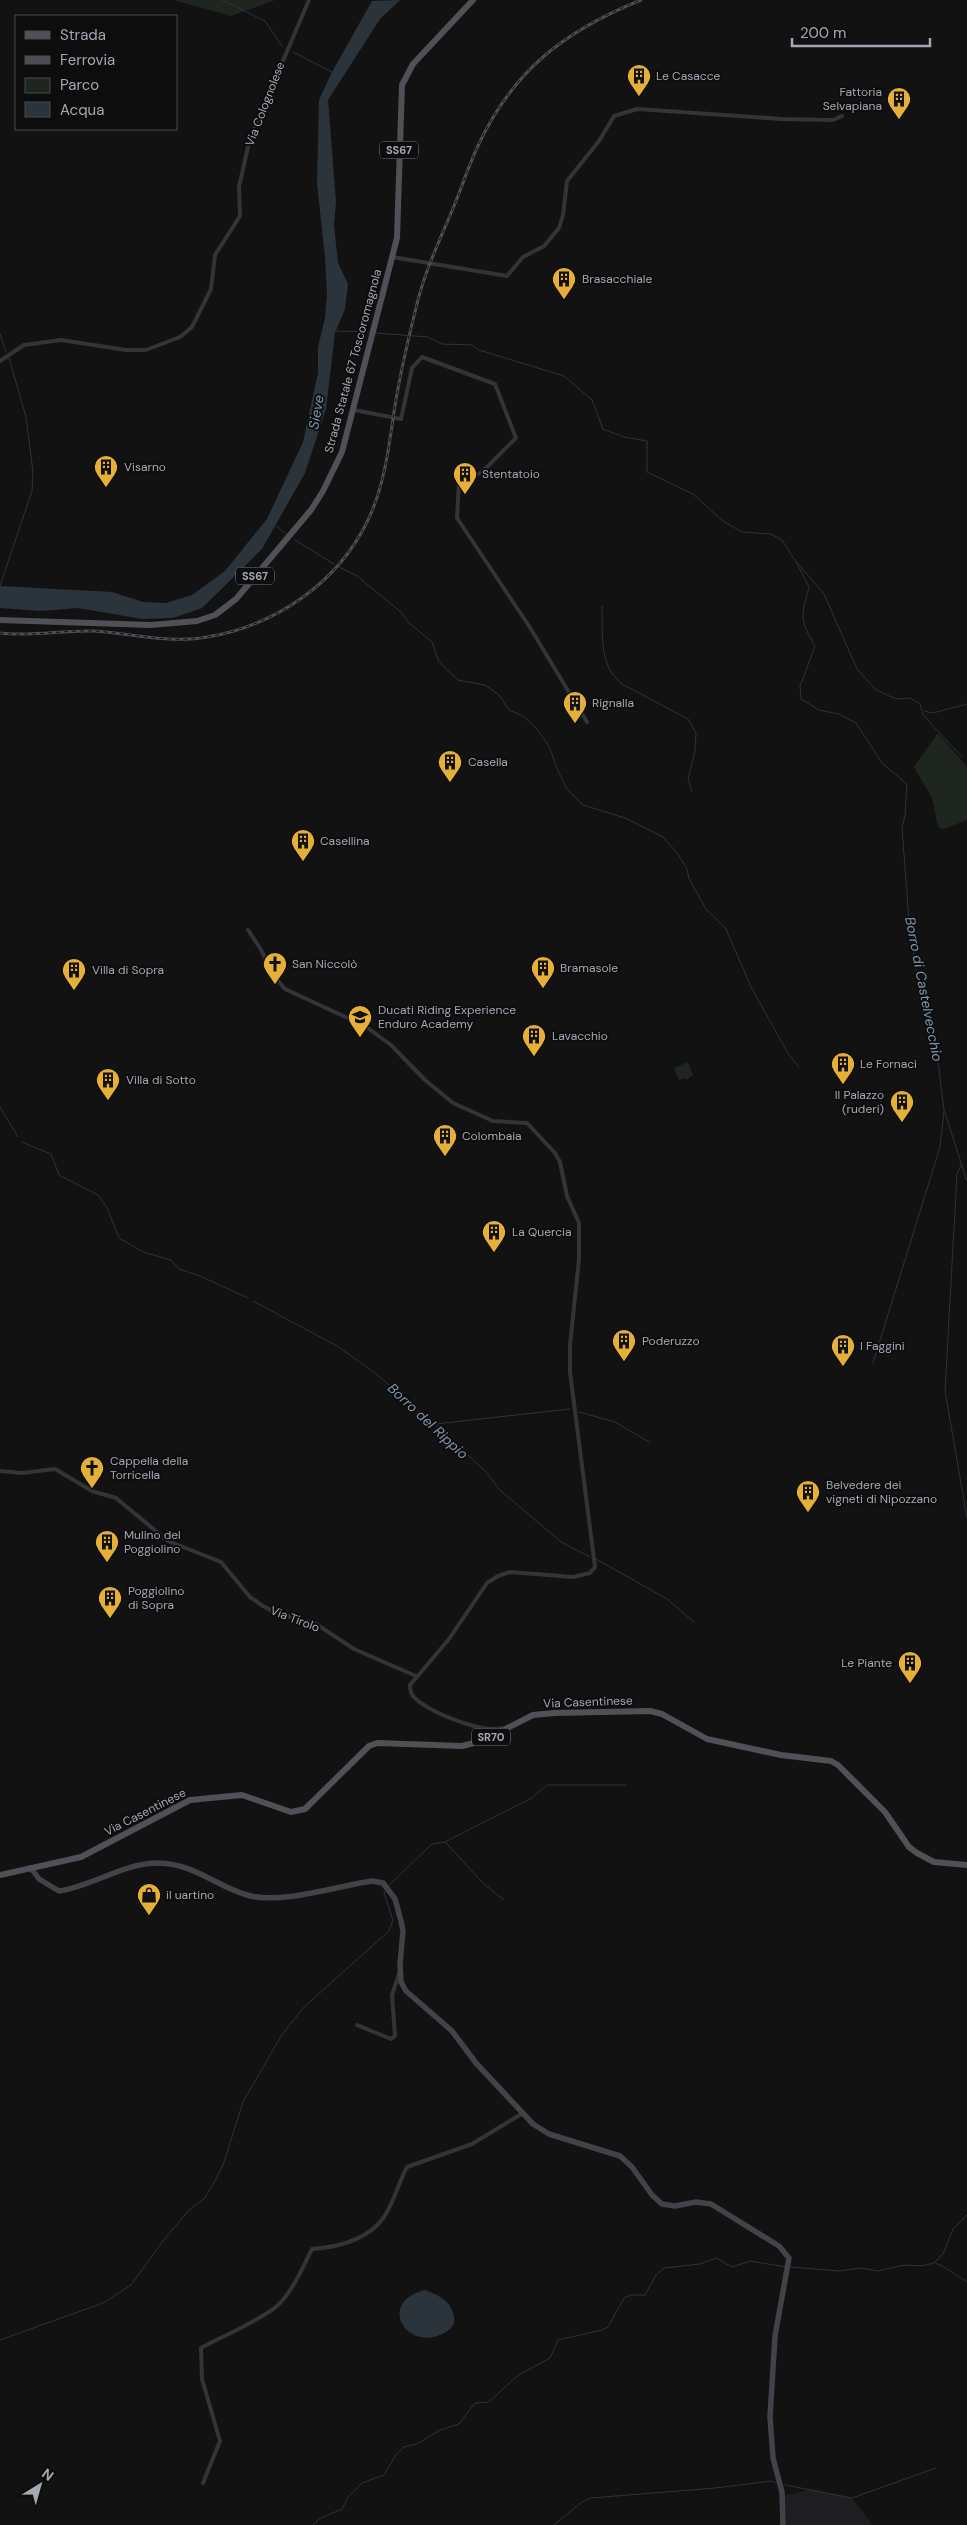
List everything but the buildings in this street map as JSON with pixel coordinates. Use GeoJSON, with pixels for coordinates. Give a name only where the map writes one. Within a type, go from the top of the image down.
{"type":"FeatureCollection","features":[{"type":"Feature","properties":{"kind":"main road","name":"Strada Statale 67 Toscoromagnola"},"geometry":{"type":"LineString","coordinates":[[2,620],[151,625],[197,621],[215,615],[236,599],[319,498],[342,452],[392,258],[399,221],[399,111],[402,85],[413,64],[473,0]]}},
{"type":"Feature","properties":{"kind":"main road","name":"Via Casentinese"},"geometry":{"type":"LineString","coordinates":[[0,1875],[91,1853],[190,1800],[242,1795],[291,1812],[305,1809],[336,1780],[362,1751],[377,1743],[462,1746],[482,1742],[533,1715],[650,1711],[662,1714],[707,1739],[782,1755],[831,1762],[838,1765],[884,1812],[909,1847],[916,1853],[934,1862],[967,1866]]}},
{"type":"Feature","properties":{"kind":"main road"},"geometry":{"type":"LineString","coordinates":[[32,1868],[39,1879],[59,1891],[76,1888],[130,1868],[157,1863],[194,1870],[248,1896],[295,1896],[372,1881],[383,1883],[394,1899],[403,1931],[400,1972],[401,1982],[406,1992],[452,2031],[476,2063],[540,2130],[620,2156],[632,2167],[652,2195],[662,2204],[675,2206],[696,2202],[711,2204],[779,2246],[789,2258],[775,2336],[770,2417],[773,2458],[782,2492],[783,2525]]}},
{"type":"Feature","properties":{"kind":"street","name":"Via Colognolese"},"geometry":{"type":"LineString","coordinates":[[0,361],[24,346],[61,340],[126,350],[146,350],[180,336],[192,326],[210,289],[215,254],[240,216],[239,187],[250,138],[309,0]]}},
{"type":"Feature","properties":{"kind":"street"},"geometry":{"type":"LineString","coordinates":[[392,258],[507,276],[523,257],[544,246],[551,239],[563,215],[567,181],[599,141],[614,116],[624,111],[637,108],[782,119],[833,120],[842,116]]}},
{"type":"Feature","properties":{"kind":"street"},"geometry":{"type":"LineString","coordinates":[[354,410],[401,420],[412,368],[422,358],[494,384],[516,438],[482,472],[459,483],[456,518],[529,626],[587,722]]}},
{"type":"Feature","properties":{"kind":"street"},"geometry":{"type":"LineString","coordinates":[[248,930],[260,948],[274,976],[285,989],[365,1026],[391,1044],[425,1080],[453,1103],[493,1121],[527,1123],[555,1153],[560,1162],[567,1196],[579,1223],[579,1259],[570,1345],[570,1372],[595,1567],[590,1573],[573,1577],[510,1572],[498,1576],[487,1583],[449,1639],[410,1685],[410,1691],[421,1702],[468,1725],[483,1730],[501,1728],[504,1731]]}},
{"type":"Feature","properties":{"kind":"street","name":"Via Tirolo"},"geometry":{"type":"LineString","coordinates":[[0,1471],[22,1473],[55,1469],[85,1486],[116,1498],[168,1541],[221,1562],[250,1597],[265,1607],[316,1624],[354,1649],[416,1676]]}},
{"type":"Feature","properties":{"kind":"street"},"geometry":{"type":"LineString","coordinates":[[357,2024],[381,2036],[391,2039],[395,2036],[392,1995],[400,1972]]}},
{"type":"Feature","properties":{"kind":"street"},"geometry":{"type":"LineString","coordinates":[[203,2483],[220,2440],[202,2379],[201,2348],[275,2307],[286,2296],[300,2274],[312,2249],[327,2248],[357,2240],[374,2229],[385,2216],[407,2167],[472,2144],[523,2113]]}},
{"type":"Feature","properties":{"kind":"shaded area"},"geometry":{"type":"Polygon","coordinates":[[[811,2489],[852,2498],[873,2525],[781,2525],[780,2497],[811,2489]]]}},
{"type":"Feature","properties":{"kind":"green space"},"geometry":{"type":"Polygon","coordinates":[[[173,0],[275,0],[231,16],[173,0]]]}},
{"type":"Feature","properties":{"kind":"green space"},"geometry":{"type":"Polygon","coordinates":[[[938,733],[967,767],[967,820],[944,829],[938,827],[932,798],[914,767],[938,733]]]}},
{"type":"Feature","properties":{"kind":"green space"},"geometry":{"type":"Polygon","coordinates":[[[688,1062],[693,1075],[686,1080],[685,1078],[679,1080],[674,1068],[688,1062]]]}},
{"type":"Feature","properties":{"kind":"water","name":"Sieve"},"geometry":{"type":"Polygon","coordinates":[[[400,0],[380,19],[328,100],[336,202],[334,225],[338,263],[348,284],[345,309],[335,333],[326,409],[305,473],[262,549],[202,608],[173,618],[142,619],[78,608],[42,611],[0,608],[0,586],[112,592],[143,602],[166,603],[192,595],[225,571],[267,519],[303,442],[318,373],[318,347],[325,318],[327,294],[325,257],[317,183],[319,100],[332,72],[372,1],[400,0]]]}},
{"type":"Feature","properties":{"kind":"water"},"geometry":{"type":"Polygon","coordinates":[[[425,2290],[446,2301],[454,2316],[454,2324],[451,2328],[432,2337],[420,2337],[409,2332],[402,2324],[400,2315],[402,2305],[410,2296],[425,2290]]]}},
{"type":"Feature","properties":{"kind":"waterway"},"geometry":{"type":"LineString","coordinates":[[222,0],[265,21],[282,46]]}},
{"type":"Feature","properties":{"kind":"waterway"},"geometry":{"type":"LineString","coordinates":[[293,52],[332,72]]}},
{"type":"Feature","properties":{"kind":"waterway"},"geometry":{"type":"LineString","coordinates":[[336,331],[369,332]]}},
{"type":"Feature","properties":{"kind":"waterway"},"geometry":{"type":"LineString","coordinates":[[376,333],[428,337],[442,344],[472,345],[479,350],[564,376],[592,400],[603,429],[624,437],[647,441],[647,472],[693,494],[723,521],[742,532],[771,534],[782,540],[794,559],[824,594],[857,669],[875,689],[898,699],[910,698],[920,704],[923,715],[962,757]]}},
{"type":"Feature","properties":{"kind":"waterway"},"geometry":{"type":"LineString","coordinates":[[0,334],[6,352]]}},
{"type":"Feature","properties":{"kind":"waterway"},"geometry":{"type":"LineString","coordinates":[[0,586],[32,491],[33,472],[26,417],[9,358]]}},
{"type":"Feature","properties":{"kind":"waterway"},"geometry":{"type":"LineString","coordinates":[[275,525],[286,534]]}},
{"type":"Feature","properties":{"kind":"waterway"},"geometry":{"type":"LineString","coordinates":[[295,540],[334,564]]}},
{"type":"Feature","properties":{"kind":"waterway","name":"Borro di Castelvecchio"},"geometry":{"type":"LineString","coordinates":[[796,562],[809,587],[803,618],[806,629],[815,646],[800,686],[801,699],[819,710],[839,714],[856,723],[882,763],[907,784],[905,815],[902,828],[910,933],[916,969],[936,1045],[944,1110],[967,1181]]}},
{"type":"Feature","properties":{"kind":"waterway"},"geometry":{"type":"LineString","coordinates":[[339,567],[357,576],[402,613],[409,623],[432,642],[439,662],[458,680],[485,685],[499,695],[509,710],[523,716],[536,728],[549,746],[567,789],[583,805],[625,818],[663,837],[678,854],[687,869],[689,879],[706,909],[726,929],[751,987],[789,1055],[799,1067]]}},
{"type":"Feature","properties":{"kind":"waterway"},"geometry":{"type":"LineString","coordinates":[[602,606],[603,648],[605,658],[614,676],[622,684],[688,719],[696,733],[695,751],[688,779],[692,792]]}},
{"type":"Feature","properties":{"kind":"waterway"},"geometry":{"type":"LineString","coordinates":[[924,711],[933,713],[967,704]]}},
{"type":"Feature","properties":{"kind":"waterway","name":"Borro del Rippio"},"geometry":{"type":"LineString","coordinates":[[0,1107],[18,1137]]}},
{"type":"Feature","properties":{"kind":"waterway"},"geometry":{"type":"LineString","coordinates":[[873,1363],[940,1147],[944,1111]]}},
{"type":"Feature","properties":{"kind":"waterway","name":"Borro del Rippio"},"geometry":{"type":"LineString","coordinates":[[22,1142],[51,1154],[59,1175],[98,1195],[107,1208],[119,1238],[143,1252],[171,1260],[179,1269],[200,1276],[248,1298]]}},
{"type":"Feature","properties":{"kind":"waterway"},"geometry":{"type":"LineString","coordinates":[[961,1165],[957,1174],[945,1391],[967,1518]]}},
{"type":"Feature","properties":{"kind":"waterway","name":"Borro del Rippio"},"geometry":{"type":"LineString","coordinates":[[253,1301],[337,1346],[375,1373],[435,1424],[485,1471],[500,1490],[561,1542],[590,1557]]}},
{"type":"Feature","properties":{"kind":"waterway"},"geometry":{"type":"LineString","coordinates":[[436,1424],[570,1409]]}},
{"type":"Feature","properties":{"kind":"waterway"},"geometry":{"type":"LineString","coordinates":[[579,1412],[615,1422],[649,1442]]}},
{"type":"Feature","properties":{"kind":"waterway","name":"Borro del Rippio"},"geometry":{"type":"LineString","coordinates":[[596,1559],[667,1599],[694,1622]]}},
{"type":"Feature","properties":{"kind":"waterway"},"geometry":{"type":"LineString","coordinates":[[387,1887],[432,1844],[445,1842],[532,1798],[547,1785],[626,1785]]}},
{"type":"Feature","properties":{"kind":"waterway"},"geometry":{"type":"LineString","coordinates":[[446,1843],[484,1884],[504,1900]]}},
{"type":"Feature","properties":{"kind":"waterway"},"geometry":{"type":"LineString","coordinates":[[0,2340],[103,2303],[131,2285],[163,2241],[190,2209],[204,2199],[214,2183],[223,2165],[243,2102],[281,2036],[304,2007],[389,1931],[393,1920],[384,1893],[386,1890]]}},
{"type":"Feature","properties":{"kind":"waterway"},"geometry":{"type":"LineString","coordinates":[[790,2267],[839,2271],[861,2268],[878,2271],[904,2265],[921,2266],[934,2263],[943,2254],[953,2229],[967,2215]]}},
{"type":"Feature","properties":{"kind":"waterway"},"geometry":{"type":"LineString","coordinates":[[313,2525],[319,2519],[342,2509],[348,2497],[362,2483],[384,2475],[396,2455],[404,2447],[417,2444],[440,2430],[459,2424],[475,2403],[489,2402],[517,2376],[550,2358],[558,2340],[608,2327],[624,2298],[631,2295],[645,2295],[656,2275],[664,2268],[700,2264],[716,2258],[732,2267],[750,2261],[786,2267]]}},
{"type":"Feature","properties":{"kind":"waterway"},"geometry":{"type":"LineString","coordinates":[[935,2263],[967,2282]]}},
{"type":"Feature","properties":{"kind":"waterway"},"geometry":{"type":"LineString","coordinates":[[785,2485],[852,2498],[936,2468]]}},
{"type":"Feature","properties":{"kind":"waterway"},"geometry":{"type":"LineString","coordinates":[[554,2525],[582,2502],[591,2498],[715,2488],[771,2481],[776,2483]]}},
{"type":"Feature","properties":{"kind":"railway"},"geometry":{"type":"LineString","coordinates":[[0,633],[93,631],[164,639],[207,637],[257,623],[280,612],[322,582],[355,543],[368,520],[378,496],[389,445],[400,377],[419,295],[471,162],[491,121],[524,76],[564,40],[613,12],[641,0]]}},
{"type":"Feature","properties":{"kind":"place","name":"Le Casacce"},"geometry":{"type":"Point","coordinates":[639,97]}},
{"type":"Feature","properties":{"kind":"place","name":"Fattoria Selvapiana"},"geometry":{"type":"Point","coordinates":[899,120]}},
{"type":"Feature","properties":{"kind":"place","name":"Brasacchiale"},"geometry":{"type":"Point","coordinates":[564,300]}},
{"type":"Feature","properties":{"kind":"place","name":"Visarno"},"geometry":{"type":"Point","coordinates":[106,488]}},
{"type":"Feature","properties":{"kind":"place","name":"Stentatoio"},"geometry":{"type":"Point","coordinates":[465,495]}},
{"type":"Feature","properties":{"kind":"place","name":"Rignalla"},"geometry":{"type":"Point","coordinates":[575,724]}},
{"type":"Feature","properties":{"kind":"place","name":"Casella"},"geometry":{"type":"Point","coordinates":[450,783]}},
{"type":"Feature","properties":{"kind":"place","name":"Casellina"},"geometry":{"type":"Point","coordinates":[303,862]}},
{"type":"Feature","properties":{"kind":"place","name":"San Niccolò"},"geometry":{"type":"Point","coordinates":[275,985]}},
{"type":"Feature","properties":{"kind":"place","name":"Bramasole"},"geometry":{"type":"Point","coordinates":[543,989]}},
{"type":"Feature","properties":{"kind":"place","name":"Villa di Sopra"},"geometry":{"type":"Point","coordinates":[74,991]}},
{"type":"Feature","properties":{"kind":"place","name":"Ducati Riding Experience Enduro Academy"},"geometry":{"type":"Point","coordinates":[360,1038]}},
{"type":"Feature","properties":{"kind":"place","name":"Lavacchio"},"geometry":{"type":"Point","coordinates":[534,1057]}},
{"type":"Feature","properties":{"kind":"place","name":"Le Fornaci"},"geometry":{"type":"Point","coordinates":[843,1085]}},
{"type":"Feature","properties":{"kind":"place","name":"Villa di Sotto"},"geometry":{"type":"Point","coordinates":[108,1101]}},
{"type":"Feature","properties":{"kind":"place","name":"Il Palazzo (ruderi)"},"geometry":{"type":"Point","coordinates":[902,1123]}},
{"type":"Feature","properties":{"kind":"place","name":"Colombaia"},"geometry":{"type":"Point","coordinates":[445,1157]}},
{"type":"Feature","properties":{"kind":"place","name":"La Quercia"},"geometry":{"type":"Point","coordinates":[494,1253]}},
{"type":"Feature","properties":{"kind":"place","name":"Poderuzzo"},"geometry":{"type":"Point","coordinates":[624,1362]}},
{"type":"Feature","properties":{"kind":"place","name":"I Faggini"},"geometry":{"type":"Point","coordinates":[843,1367]}},
{"type":"Feature","properties":{"kind":"place","name":"Cappella della Torricella"},"geometry":{"type":"Point","coordinates":[92,1489]}},
{"type":"Feature","properties":{"kind":"place","name":"Belvedere dei vigneti di Nipozzano"},"geometry":{"type":"Point","coordinates":[808,1513]}},
{"type":"Feature","properties":{"kind":"place","name":"Mulino del Poggiolino"},"geometry":{"type":"Point","coordinates":[107,1563]}},
{"type":"Feature","properties":{"kind":"place","name":"Poggiolino di Sopra"},"geometry":{"type":"Point","coordinates":[110,1619]}},
{"type":"Feature","properties":{"kind":"place","name":"Le Piante"},"geometry":{"type":"Point","coordinates":[910,1684]}},
{"type":"Feature","properties":{"kind":"place","name":"il uartino"},"geometry":{"type":"Point","coordinates":[149,1916]}}]}
